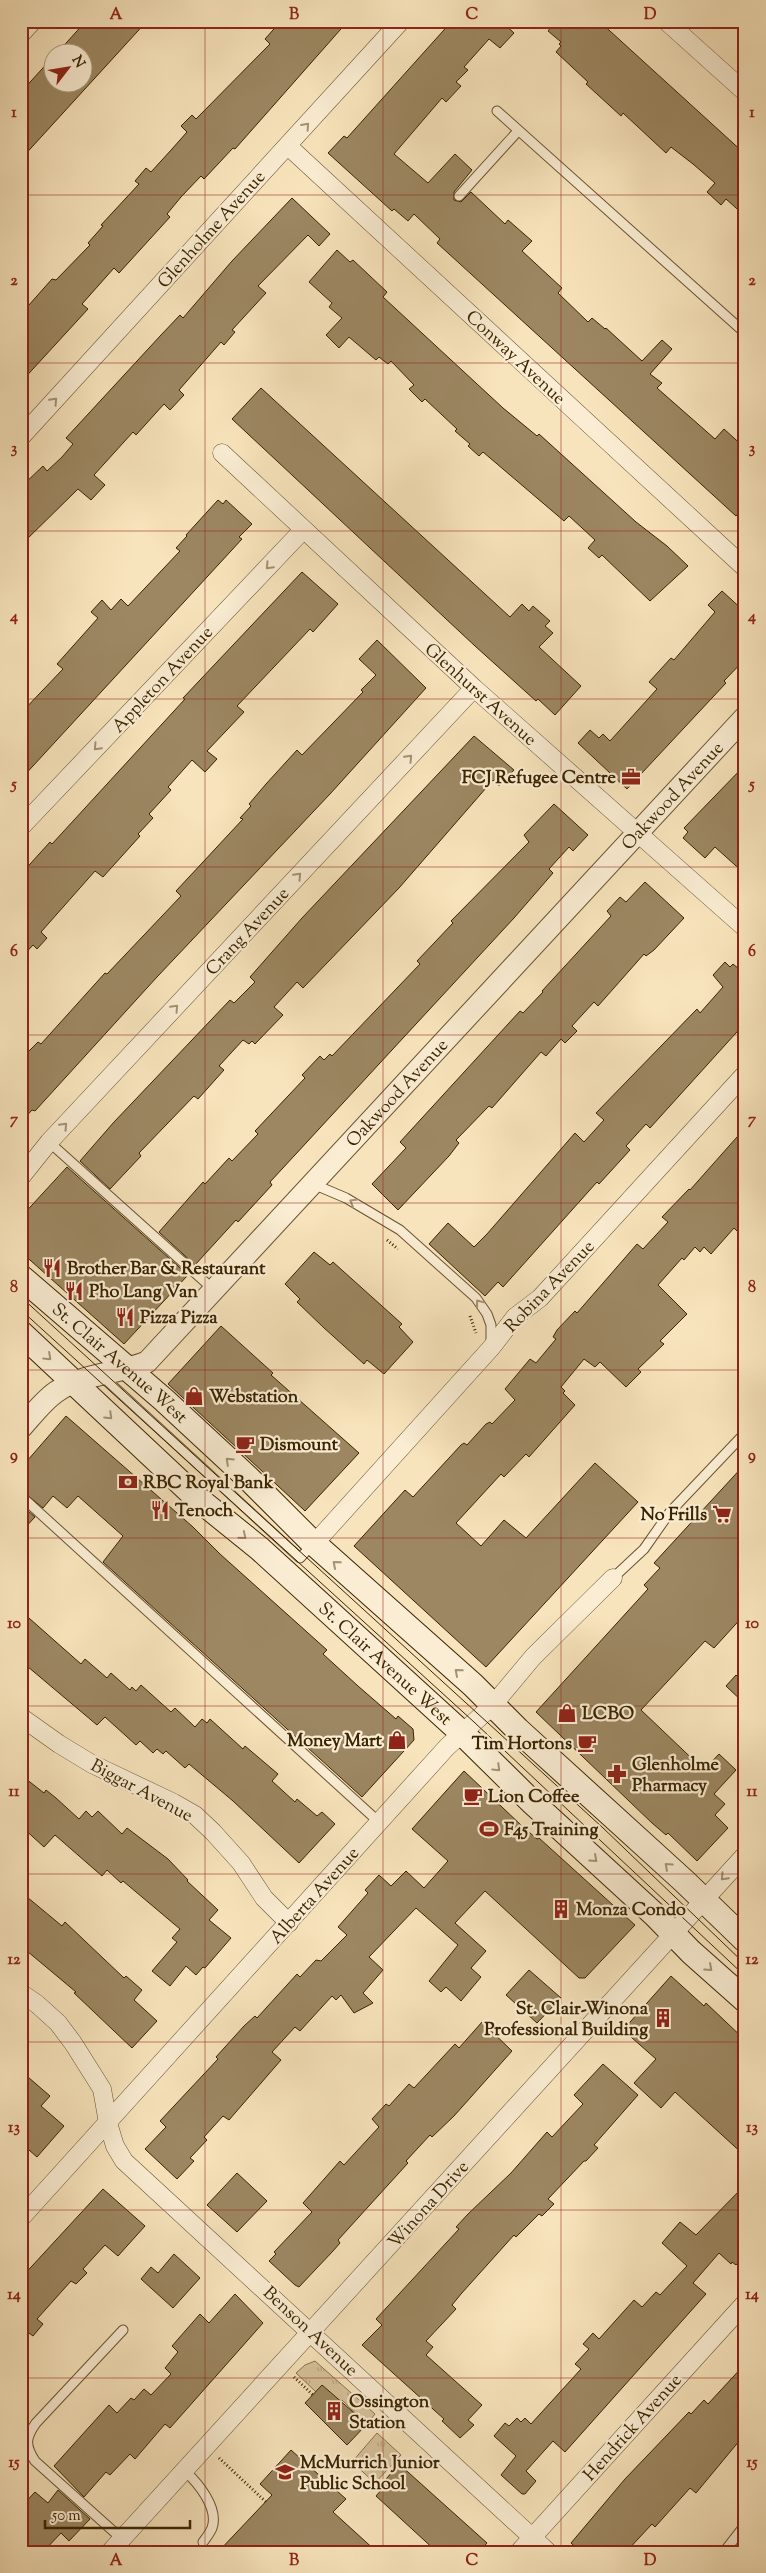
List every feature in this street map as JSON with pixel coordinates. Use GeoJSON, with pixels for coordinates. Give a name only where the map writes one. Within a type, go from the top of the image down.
{"type":"FeatureCollection","features":[{"type":"Feature","properties":{"kind":"main road","name":"St. Clair Avenue West"},"geometry":{"type":"LineString","coordinates":[[21,1277],[164,1400],[240,1470],[314,1544],[494,1705],[745,1940]]}},
{"type":"Feature","properties":{"kind":"main road","name":"St. Clair Avenue West"},"geometry":{"type":"LineString","coordinates":[[21,1333],[197,1498],[260,1549],[462,1733],[532,1803],[745,2000]]}},
{"type":"Feature","properties":{"kind":"street"},"geometry":{"type":"LineString","coordinates":[[21,34],[33,21]]}},
{"type":"Feature","properties":{"kind":"street","name":"Glenholme Avenue"},"geometry":{"type":"LineString","coordinates":[[21,437],[401,21]]}},
{"type":"Feature","properties":{"kind":"street"},"geometry":{"type":"LineString","coordinates":[[666,21],[745,92]]}},
{"type":"Feature","properties":{"kind":"street","name":"Conway Avenue"},"geometry":{"type":"LineString","coordinates":[[288,146],[745,568]]}},
{"type":"Feature","properties":{"kind":"street","name":"Glenhurst Avenue"},"geometry":{"type":"LineString","coordinates":[[222,453],[474,688],[745,928]]}},
{"type":"Feature","properties":{"kind":"street","name":"Appleton Avenue"},"geometry":{"type":"LineString","coordinates":[[21,828],[303,530]]}},
{"type":"Feature","properties":{"kind":"street","name":"Crang Avenue"},"geometry":{"type":"LineString","coordinates":[[21,1177],[50,1142],[474,688]]}},
{"type":"Feature","properties":{"kind":"street","name":"Oakwood Avenue"},"geometry":{"type":"LineString","coordinates":[[21,1428],[55,1392],[74,1382],[127,1370],[147,1362],[745,717]]}},
{"type":"Feature","properties":{"kind":"street","name":"Robina Avenue"},"geometry":{"type":"LineString","coordinates":[[314,1544],[484,1343],[540,1298],[745,1074]]}},
{"type":"Feature","properties":{"kind":"street","name":"Alberta Avenue"},"geometry":{"type":"LineString","coordinates":[[21,2218],[462,1733],[494,1705],[533,1657],[613,1578]]}},
{"type":"Feature","properties":{"kind":"street","name":"Biggar Avenue"},"geometry":{"type":"LineString","coordinates":[[21,1717],[92,1764],[195,1815],[241,1863],[264,1898],[289,1923]]}},
{"type":"Feature","properties":{"kind":"street","name":"Winona Drive"},"geometry":{"type":"LineString","coordinates":[[110,2552],[745,1855]]}},
{"type":"Feature","properties":{"kind":"street","name":"Benson Avenue"},"geometry":{"type":"LineString","coordinates":[[21,1993],[37,2004],[58,2023],[102,2089],[108,2123],[115,2146],[124,2161],[312,2332],[548,2552]]}},
{"type":"Feature","properties":{"kind":"street","name":"Hendrick Avenue"},"geometry":{"type":"LineString","coordinates":[[519,2552],[745,2303]]}},
{"type":"Feature","properties":{"kind":"lane"},"geometry":{"type":"LineString","coordinates":[[497,111],[745,333]]}},
{"type":"Feature","properties":{"kind":"lane"},"geometry":{"type":"LineString","coordinates":[[459,196],[518,131]]}},
{"type":"Feature","properties":{"kind":"lane"},"geometry":{"type":"LineString","coordinates":[[50,1142],[214,1290]]}},
{"type":"Feature","properties":{"kind":"lane"},"geometry":{"type":"LineString","coordinates":[[313,1184],[346,1198],[400,1230],[476,1298],[487,1314],[490,1325],[484,1343]]}},
{"type":"Feature","properties":{"kind":"lane"},"geometry":{"type":"LineString","coordinates":[[101,1375],[300,1558],[314,1544]]}},
{"type":"Feature","properties":{"kind":"lane"},"geometry":{"type":"LineString","coordinates":[[613,1578],[644,1549],[670,1512],[745,1433]]}},
{"type":"Feature","properties":{"kind":"lane"},"geometry":{"type":"LineString","coordinates":[[21,1496],[380,1823]]}},
{"type":"Feature","properties":{"kind":"lane"},"geometry":{"type":"LineString","coordinates":[[122,2539],[35,2461],[27,2448],[28,2435],[36,2423],[123,2330]]}},
{"type":"Feature","properties":{"kind":"lane"},"geometry":{"type":"LineString","coordinates":[[185,2471],[196,2481],[210,2506],[213,2518],[212,2528],[203,2542]]}},
{"type":"Feature","properties":{"kind":"lane"},"geometry":{"type":"LineString","coordinates":[[724,2552],[745,2524]]}},
{"type":"Feature","properties":{"kind":"path"},"geometry":{"type":"LineString","coordinates":[[383,1237],[404,1254]]}},
{"type":"Feature","properties":{"kind":"path"},"geometry":{"type":"LineString","coordinates":[[467,1310],[484,1343]]}},
{"type":"Feature","properties":{"kind":"path"},"geometry":{"type":"LineString","coordinates":[[292,2375],[313,2395]]}},
{"type":"Feature","properties":{"kind":"path"},"geometry":{"type":"LineString","coordinates":[[224,2463],[266,2502]]}},
{"type":"Feature","properties":{"kind":"green space"},"geometry":{"type":"Polygon","coordinates":[[[315,2361],[375,2414],[367,2424],[342,2400],[340,2402],[316,2392],[296,2373],[305,2365],[315,2361]]]}},
{"type":"Feature","properties":{"kind":"green space"},"geometry":{"type":"Polygon","coordinates":[[[377,2433],[401,2455],[375,2483],[352,2462],[377,2433]]]}},
{"type":"Feature","properties":{"kind":"building"},"geometry":{"type":"Polygon","coordinates":[[[86,21],[147,21],[92,81],[92,42],[67,42],[86,21]]]}},
{"type":"Feature","properties":{"kind":"building"},"geometry":{"type":"Polygon","coordinates":[[[281,21],[348,21],[235,149],[233,148],[204,179],[201,176],[181,197],[167,214],[170,217],[119,273],[114,268],[82,304],[88,309],[21,382],[21,314],[52,279],[56,280],[90,245],[88,243],[103,226],[101,225],[139,184],[135,181],[146,168],[151,172],[187,132],[181,126],[192,115],[196,119],[270,44],[265,39],[281,21]]]}},
{"type":"Feature","properties":{"kind":"building"},"geometry":{"type":"Polygon","coordinates":[[[452,21],[501,21],[514,33],[500,48],[489,39],[464,67],[468,70],[456,82],[461,86],[446,102],[442,98],[394,154],[428,183],[455,154],[472,170],[454,192],[454,200],[461,202],[471,192],[505,224],[508,220],[532,241],[522,251],[562,288],[558,293],[588,322],[592,318],[606,328],[642,361],[662,340],[672,349],[650,374],[662,383],[657,388],[715,439],[724,429],[745,448],[745,506],[736,516],[437,243],[440,239],[414,214],[408,221],[394,209],[392,211],[328,153],[344,136],[347,138],[452,21]]]}},
{"type":"Feature","properties":{"kind":"building"},"geometry":{"type":"Polygon","coordinates":[[[556,21],[599,21],[745,154],[745,216],[726,199],[721,205],[707,192],[715,183],[671,147],[666,153],[623,113],[621,116],[586,84],[588,82],[556,52],[561,46],[559,44],[561,42],[548,31],[556,21]]]}},
{"type":"Feature","properties":{"kind":"building"},"geometry":{"type":"Polygon","coordinates":[[[42,69],[42,92],[82,92],[21,159],[21,92],[42,69]]]}},
{"type":"Feature","properties":{"kind":"building"},"geometry":{"type":"Polygon","coordinates":[[[292,198],[330,234],[319,246],[308,235],[258,286],[266,293],[232,330],[235,332],[224,345],[221,342],[179,390],[184,395],[170,410],[164,404],[136,435],[133,432],[94,475],[105,485],[91,500],[78,489],[21,545],[21,487],[43,466],[47,471],[62,457],[73,444],[66,438],[180,315],[183,318],[232,261],[292,198]]]}},
{"type":"Feature","properties":{"kind":"building"},"geometry":{"type":"Polygon","coordinates":[[[337,250],[350,262],[353,260],[387,292],[383,297],[503,408],[537,436],[539,434],[636,522],[667,546],[688,566],[650,601],[602,555],[599,558],[588,548],[595,540],[569,516],[564,521],[483,452],[479,456],[468,446],[470,444],[455,431],[457,429],[425,399],[422,402],[409,389],[414,385],[391,361],[388,364],[379,357],[376,360],[349,337],[339,348],[326,335],[342,318],[329,307],[332,303],[309,282],[337,250]]]}},
{"type":"Feature","properties":{"kind":"building"},"geometry":{"type":"Polygon","coordinates":[[[261,388],[510,617],[522,604],[529,611],[533,606],[550,621],[545,626],[553,633],[539,647],[581,686],[555,715],[538,699],[536,701],[475,646],[232,419],[261,388]]]}},
{"type":"Feature","properties":{"kind":"building"},"geometry":{"type":"Polygon","coordinates":[[[218,500],[223,504],[226,500],[252,524],[239,537],[242,539],[21,779],[21,713],[63,669],[57,664],[98,618],[91,612],[102,600],[111,610],[121,599],[128,606],[180,551],[176,548],[218,500]]]}},
{"type":"Feature","properties":{"kind":"building"},"geometry":{"type":"Polygon","coordinates":[[[302,572],[338,604],[313,632],[310,629],[237,706],[244,712],[207,751],[217,759],[205,772],[192,760],[168,787],[171,790],[149,814],[153,818],[138,834],[140,836],[103,877],[95,871],[41,932],[47,938],[37,949],[33,945],[21,958],[21,874],[50,842],[52,844],[185,699],[183,698],[302,572]]]}},
{"type":"Feature","properties":{"kind":"building"},"geometry":{"type":"Polygon","coordinates":[[[722,591],[745,612],[745,659],[724,681],[726,683],[627,789],[578,743],[590,730],[599,738],[603,734],[610,741],[657,689],[649,682],[671,658],[674,660],[715,612],[708,605],[722,591]]]}},
{"type":"Feature","properties":{"kind":"building"},"geometry":{"type":"Polygon","coordinates":[[[377,640],[426,688],[35,1111],[32,1110],[21,1122],[21,1059],[38,1042],[41,1044],[105,973],[107,974],[181,896],[176,891],[243,819],[240,818],[251,806],[249,804],[297,750],[302,755],[363,692],[361,690],[376,675],[359,659],[377,640]]]}},
{"type":"Feature","properties":{"kind":"building"},"geometry":{"type":"Polygon","coordinates":[[[474,736],[514,770],[499,786],[493,780],[399,888],[303,988],[297,982],[274,1007],[283,1015],[255,1044],[252,1041],[249,1044],[243,1040],[219,1066],[224,1070],[198,1099],[194,1096],[139,1153],[141,1156],[110,1189],[80,1161],[114,1122],[230,1000],[234,1003],[255,982],[250,977],[302,918],[474,736]]]}},
{"type":"Feature","properties":{"kind":"building"},"geometry":{"type":"Polygon","coordinates":[[[745,765],[745,874],[715,847],[705,858],[683,838],[688,832],[684,828],[745,765]]]}},
{"type":"Feature","properties":{"kind":"building"},"geometry":{"type":"Polygon","coordinates":[[[554,804],[588,835],[573,851],[569,847],[549,869],[553,873],[514,918],[270,1182],[272,1185],[238,1222],[236,1220],[195,1265],[159,1232],[203,1182],[205,1184],[229,1158],[232,1161],[258,1134],[255,1131],[305,1078],[302,1075],[320,1056],[324,1060],[330,1054],[332,1056],[420,964],[417,961],[453,923],[451,921],[529,842],[524,835],[554,804]]]}},
{"type":"Feature","properties":{"kind":"building"},"geometry":{"type":"Polygon","coordinates":[[[645,882],[684,918],[654,950],[646,956],[644,954],[598,1006],[594,1002],[572,1026],[577,1031],[565,1043],[561,1039],[546,1056],[541,1052],[492,1108],[489,1106],[456,1140],[459,1143],[449,1156],[398,1210],[372,1184],[406,1148],[400,1142],[520,1011],[523,1013],[543,992],[611,916],[607,911],[620,897],[626,902],[645,882]]]}},
{"type":"Feature","properties":{"kind":"building"},"geometry":{"type":"Polygon","coordinates":[[[725,962],[730,967],[733,964],[745,974],[745,1023],[650,1128],[646,1124],[626,1146],[630,1150],[599,1184],[597,1182],[503,1287],[498,1282],[485,1296],[429,1244],[448,1223],[474,1247],[575,1133],[584,1142],[604,1120],[596,1113],[697,1009],[700,1013],[723,987],[713,975],[725,962]]]}},
{"type":"Feature","properties":{"kind":"building"},"geometry":{"type":"Polygon","coordinates":[[[745,1128],[745,1239],[734,1228],[711,1254],[704,1247],[700,1252],[695,1247],[684,1260],[682,1258],[658,1285],[687,1314],[660,1341],[664,1344],[638,1369],[641,1372],[626,1387],[600,1362],[595,1367],[584,1359],[561,1387],[565,1391],[563,1393],[575,1405],[529,1457],[526,1454],[504,1477],[501,1474],[456,1523],[481,1546],[504,1520],[526,1538],[595,1463],[638,1502],[486,1667],[354,1546],[405,1490],[413,1497],[461,1445],[464,1443],[467,1445],[486,1424],[490,1422],[492,1424],[515,1400],[505,1389],[530,1359],[536,1363],[556,1339],[553,1337],[557,1330],[575,1311],[577,1313],[637,1244],[643,1249],[668,1222],[662,1217],[690,1190],[745,1128]]]}},
{"type":"Feature","properties":{"kind":"building"},"geometry":{"type":"Polygon","coordinates":[[[67,1167],[188,1275],[124,1344],[21,1252],[21,1217],[67,1167]]]}},
{"type":"Feature","properties":{"kind":"building"},"geometry":{"type":"Polygon","coordinates":[[[314,1252],[330,1265],[333,1262],[402,1324],[399,1327],[413,1342],[384,1374],[367,1360],[364,1364],[323,1327],[297,1302],[300,1299],[285,1284],[314,1252]]]}},
{"type":"Feature","properties":{"kind":"building"},"geometry":{"type":"Polygon","coordinates":[[[221,1326],[273,1373],[271,1375],[359,1453],[305,1511],[168,1384],[221,1326]]]}},
{"type":"Feature","properties":{"kind":"building"},"geometry":{"type":"Polygon","coordinates":[[[66,1416],[193,1527],[220,1554],[327,1650],[323,1654],[358,1686],[396,1719],[398,1716],[413,1729],[414,1740],[362,1797],[103,1562],[123,1536],[78,1496],[67,1508],[53,1496],[43,1508],[21,1490],[21,1468],[66,1416]]]}},
{"type":"Feature","properties":{"kind":"building"},"geometry":{"type":"Polygon","coordinates":[[[745,1464],[745,1614],[714,1648],[705,1641],[641,1710],[704,1770],[719,1754],[736,1770],[714,1794],[725,1804],[715,1815],[728,1828],[697,1861],[668,1833],[666,1835],[652,1823],[536,1712],[648,1589],[644,1585],[660,1568],[654,1563],[745,1464]]]}},
{"type":"Feature","properties":{"kind":"building"},"geometry":{"type":"Polygon","coordinates":[[[21,1505],[35,1517],[21,1532],[21,1505]]]}},
{"type":"Feature","properties":{"kind":"building"},"geometry":{"type":"Polygon","coordinates":[[[21,1611],[81,1664],[85,1659],[107,1678],[111,1673],[130,1690],[132,1687],[136,1691],[141,1685],[171,1712],[175,1708],[195,1727],[202,1719],[207,1723],[210,1719],[243,1749],[245,1746],[278,1774],[272,1781],[295,1802],[297,1799],[317,1816],[322,1812],[335,1824],[299,1863],[233,1801],[189,1764],[185,1768],[166,1751],[163,1754],[157,1749],[153,1753],[140,1741],[136,1745],[105,1717],[97,1725],[21,1661],[21,1611]]]}},
{"type":"Feature","properties":{"kind":"building"},"geometry":{"type":"Polygon","coordinates":[[[736,1675],[745,1684],[745,1704],[726,1686],[736,1675]]]}},
{"type":"Feature","properties":{"kind":"building"},"geometry":{"type":"Polygon","coordinates":[[[464,1771],[522,1826],[537,1839],[539,1838],[635,1925],[585,1978],[579,1978],[485,1891],[455,1923],[486,1951],[471,1968],[481,1977],[461,2001],[446,1987],[441,1992],[429,1981],[458,1945],[416,1908],[369,1957],[383,1970],[363,1993],[373,2003],[354,2013],[341,1995],[336,2000],[332,1996],[300,2031],[295,2027],[272,2052],[281,2060],[229,2120],[223,2116],[204,2137],[207,2140],[190,2158],[194,2161],[177,2179],[145,2149],[166,2127],[160,2121],[218,2059],[216,2057],[244,2026],[255,2016],[257,2018],[297,1974],[300,1977],[316,1960],[321,1961],[347,1935],[338,1927],[368,1893],[365,1890],[379,1875],[391,1886],[406,1871],[424,1888],[448,1861],[412,1829],[464,1771]]]}},
{"type":"Feature","properties":{"kind":"building"},"geometry":{"type":"Polygon","coordinates":[[[21,1775],[44,1793],[46,1790],[79,1819],[86,1811],[92,1817],[98,1811],[122,1834],[127,1828],[168,1859],[187,1881],[218,1910],[209,1920],[231,1938],[205,1968],[203,1967],[196,1975],[186,1966],[170,1986],[152,1971],[177,1942],[172,1938],[180,1929],[123,1881],[121,1883],[107,1870],[102,1876],[55,1835],[44,1847],[21,1826],[21,1775]]]}},
{"type":"Feature","properties":{"kind":"building"},"geometry":{"type":"Polygon","coordinates":[[[21,1892],[62,1926],[65,1922],[124,1978],[126,1976],[142,1990],[134,2000],[157,2021],[132,2048],[74,1993],[76,1992],[21,1946],[21,1892]]]}},
{"type":"Feature","properties":{"kind":"building"},"geometry":{"type":"Polygon","coordinates":[[[529,1970],[561,1998],[537,2023],[506,1995],[529,1970]]]}},
{"type":"Feature","properties":{"kind":"building"},"geometry":{"type":"Polygon","coordinates":[[[671,1976],[704,2006],[706,2003],[745,2040],[745,2156],[675,2092],[661,2108],[634,2083],[656,2059],[623,2030],[671,1976]]]}},
{"type":"Feature","properties":{"kind":"building"},"geometry":{"type":"Polygon","coordinates":[[[482,2022],[512,2051],[454,2116],[432,2137],[430,2135],[406,2161],[408,2163],[338,2240],[340,2243],[333,2251],[299,2287],[295,2285],[269,2261],[276,2254],[274,2252],[312,2212],[303,2203],[340,2161],[344,2165],[379,2127],[372,2119],[386,2104],[389,2106],[409,2084],[414,2088],[455,2044],[459,2048],[482,2022]]]}},
{"type":"Feature","properties":{"kind":"building"},"geometry":{"type":"Polygon","coordinates":[[[603,2064],[638,2095],[594,2145],[598,2148],[548,2199],[554,2204],[542,2216],[539,2214],[516,2237],[514,2235],[461,2294],[452,2305],[456,2309],[426,2341],[433,2347],[426,2355],[482,2405],[468,2420],[474,2425],[460,2438],[442,2421],[444,2419],[362,2345],[382,2325],[376,2319],[459,2229],[456,2227],[511,2173],[547,2132],[552,2137],[583,2104],[574,2095],[603,2064]]]}},
{"type":"Feature","properties":{"kind":"building"},"geometry":{"type":"Polygon","coordinates":[[[21,2071],[50,2096],[41,2106],[64,2126],[37,2157],[21,2143],[21,2071]]]}},
{"type":"Feature","properties":{"kind":"building"},"geometry":{"type":"Polygon","coordinates":[[[237,2173],[267,2201],[237,2232],[207,2205],[237,2173]]]}},
{"type":"Feature","properties":{"kind":"building"},"geometry":{"type":"Polygon","coordinates":[[[745,2185],[745,2255],[736,2265],[732,2262],[731,2264],[719,2253],[693,2283],[706,2294],[565,2452],[553,2441],[526,2471],[536,2481],[525,2494],[522,2494],[501,2475],[516,2456],[494,2436],[505,2423],[509,2426],[517,2418],[521,2422],[525,2418],[531,2424],[581,2369],[575,2364],[589,2349],[583,2344],[593,2333],[599,2339],[634,2300],[642,2307],[656,2292],[660,2295],[687,2266],[662,2243],[680,2222],[696,2235],[745,2185]]]}},
{"type":"Feature","properties":{"kind":"building"},"geometry":{"type":"Polygon","coordinates":[[[103,2189],[145,2226],[118,2256],[105,2245],[83,2269],[87,2273],[76,2284],[71,2281],[37,2319],[43,2324],[33,2336],[29,2333],[21,2342],[21,2278],[103,2189]]]}},
{"type":"Feature","properties":{"kind":"building"},"geometry":{"type":"Polygon","coordinates":[[[174,2254],[200,2278],[173,2308],[141,2279],[151,2267],[158,2273],[174,2254]]]}},
{"type":"Feature","properties":{"kind":"building"},"geometry":{"type":"Polygon","coordinates":[[[235,2294],[263,2323],[170,2428],[165,2424],[135,2459],[130,2454],[110,2475],[106,2472],[84,2497],[54,2466],[109,2405],[117,2413],[131,2398],[134,2400],[144,2389],[151,2395],[171,2374],[165,2368],[178,2352],[172,2346],[200,2314],[209,2323],[235,2294]]]}},
{"type":"Feature","properties":{"kind":"building"},"geometry":{"type":"Polygon","coordinates":[[[745,2364],[745,2417],[737,2426],[745,2434],[696,2493],[690,2488],[655,2527],[652,2524],[626,2552],[581,2552],[571,2543],[625,2479],[689,2412],[691,2414],[704,2400],[708,2404],[745,2364]]]}},
{"type":"Feature","properties":{"kind":"building","name":"Ossington Station"},"geometry":{"type":"Polygon","coordinates":[[[322,2385],[367,2424],[347,2445],[305,2403],[322,2385]]]}},
{"type":"Feature","properties":{"kind":"building"},"geometry":{"type":"Polygon","coordinates":[[[291,2450],[346,2499],[333,2512],[377,2552],[218,2552],[272,2495],[260,2484],[291,2450]]]}},
{"type":"Feature","properties":{"kind":"building"},"geometry":{"type":"Polygon","coordinates":[[[399,2464],[487,2543],[479,2552],[437,2552],[376,2496],[383,2488],[380,2486],[399,2464]]]}},
{"type":"Feature","properties":{"kind":"building"},"geometry":{"type":"Polygon","coordinates":[[[58,2490],[90,2519],[69,2541],[61,2533],[43,2552],[21,2552],[21,2507],[35,2492],[48,2503],[58,2490]]]}},
{"type":"Feature","properties":{"kind":"tram line"},"geometry":{"type":"LineString","coordinates":[[21,1297],[602,1827],[745,1964]]}},
{"type":"Feature","properties":{"kind":"tram line"},"geometry":{"type":"LineString","coordinates":[[21,1310],[474,1722],[745,1976]]}},
{"type":"Feature","properties":{"kind":"place","name":"FCJ Refugee Centre"},"geometry":{"type":"Point","coordinates":[631,777]}},
{"type":"Feature","properties":{"kind":"place","name":"Brother Bar & Restaurant"},"geometry":{"type":"Point","coordinates":[52,1268]}},
{"type":"Feature","properties":{"kind":"place","name":"Pho Lang Van"},"geometry":{"type":"Point","coordinates":[74,1291]}},
{"type":"Feature","properties":{"kind":"place","name":"Pizza Pizza"},"geometry":{"type":"Point","coordinates":[125,1317]}},
{"type":"Feature","properties":{"kind":"place","name":"Webstation"},"geometry":{"type":"Point","coordinates":[194,1396]}},
{"type":"Feature","properties":{"kind":"place","name":"Dismount"},"geometry":{"type":"Point","coordinates":[245,1444]}},
{"type":"Feature","properties":{"kind":"place","name":"RBC Royal Bank"},"geometry":{"type":"Point","coordinates":[128,1482]}},
{"type":"Feature","properties":{"kind":"place","name":"Tenoch"},"geometry":{"type":"Point","coordinates":[160,1510]}},
{"type":"Feature","properties":{"kind":"place","name":"No Frills"},"geometry":{"type":"Point","coordinates":[722,1514]}},
{"type":"Feature","properties":{"kind":"place","name":"LCBO"},"geometry":{"type":"Point","coordinates":[567,1713]}},
{"type":"Feature","properties":{"kind":"place","name":"Money Mart"},"geometry":{"type":"Point","coordinates":[397,1740]}},
{"type":"Feature","properties":{"kind":"place","name":"Tim Hortons"},"geometry":{"type":"Point","coordinates":[587,1743]}},
{"type":"Feature","properties":{"kind":"place","name":"Glenholme Pharmacy"},"geometry":{"type":"Point","coordinates":[617,1774]}},
{"type":"Feature","properties":{"kind":"place","name":"Lion Coffee"},"geometry":{"type":"Point","coordinates":[473,1796]}},
{"type":"Feature","properties":{"kind":"place","name":"F45 Training"},"geometry":{"type":"Point","coordinates":[489,1829]}},
{"type":"Feature","properties":{"kind":"place","name":"Monza Condo"},"geometry":{"type":"Point","coordinates":[561,1909]}},
{"type":"Feature","properties":{"kind":"place","name":"St. Clair-Winona Professional Building"},"geometry":{"type":"Point","coordinates":[663,2018]}},
{"type":"Feature","properties":{"kind":"place","name":"Ossington Station"},"geometry":{"type":"Point","coordinates":[334,2411]}},
{"type":"Feature","properties":{"kind":"place","name":"McMurrich Junior Public School"},"geometry":{"type":"Point","coordinates":[285,2472]}}]}
